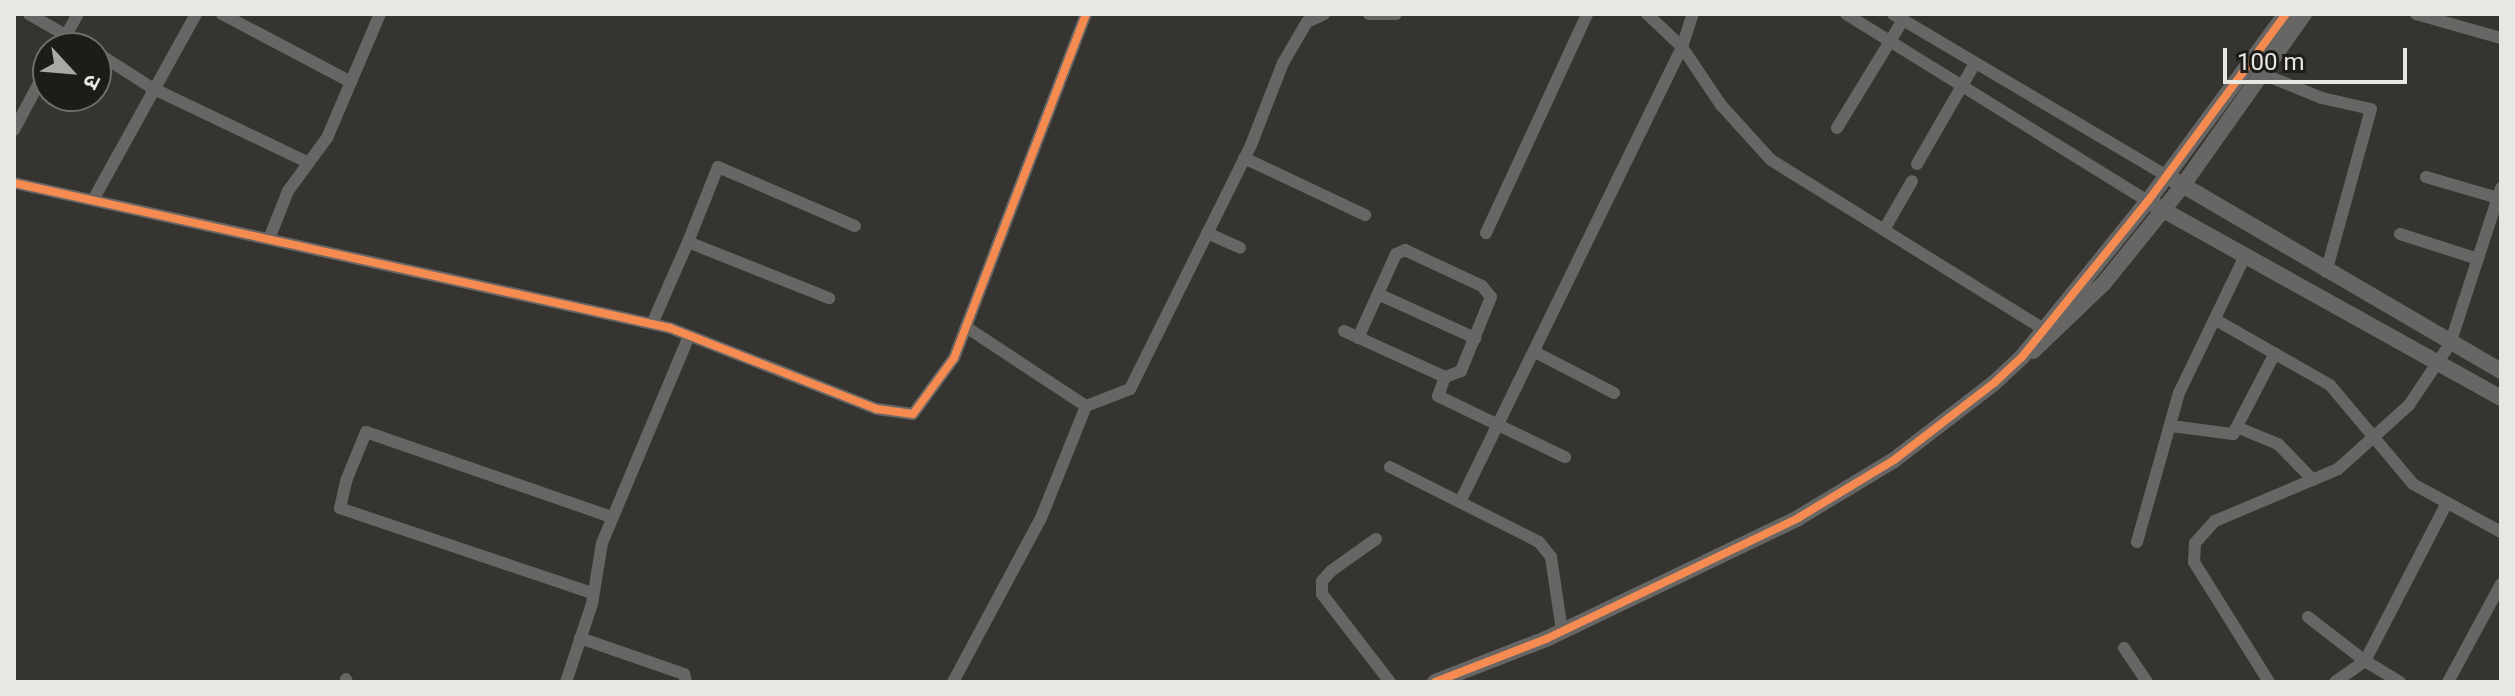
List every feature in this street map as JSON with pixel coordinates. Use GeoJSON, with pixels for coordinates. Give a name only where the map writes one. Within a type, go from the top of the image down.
{"type":"FeatureCollection","features":[{"type":"Feature","properties":{"kind":"street"},"geometry":{"type":"LineString","coordinates":[[29,14],[49,32]]}},
{"type":"Feature","properties":{"kind":"street"},"geometry":{"type":"LineString","coordinates":[[68,32],[78,14]]}},
{"type":"Feature","properties":{"kind":"street"},"geometry":{"type":"LineString","coordinates":[[93,200],[152,88],[196,14]]}},
{"type":"Feature","properties":{"kind":"street"},"geometry":{"type":"LineString","coordinates":[[222,14],[351,82]]}},
{"type":"Feature","properties":{"kind":"street"},"geometry":{"type":"LineString","coordinates":[[269,239],[307,162],[327,138],[380,14]]}},
{"type":"Feature","properties":{"kind":"street"},"geometry":{"type":"LineString","coordinates":[[14,183],[652,324],[877,409],[913,414],[934,391],[966,327],[1086,14]]}},
{"type":"Feature","properties":{"kind":"street"},"geometry":{"type":"LineString","coordinates":[[953,682],[1041,518],[1086,406],[1130,389],[1244,158],[1283,63],[1307,22],[1324,14]]}},
{"type":"Feature","properties":{"kind":"street"},"geometry":{"type":"LineString","coordinates":[[1369,14],[1396,14]]}},
{"type":"Feature","properties":{"kind":"street"},"geometry":{"type":"LineString","coordinates":[[1486,233],[1587,14]]}},
{"type":"Feature","properties":{"kind":"street"},"geometry":{"type":"LineString","coordinates":[[1647,14],[1682,47],[1721,105],[1771,160],[1885,228],[2046,333]]}},
{"type":"Feature","properties":{"kind":"street"},"geometry":{"type":"LineString","coordinates":[[1461,500],[1682,47],[1693,14]]}},
{"type":"Feature","properties":{"kind":"street"},"geometry":{"type":"LineString","coordinates":[[1846,14],[2156,205],[2501,398]]}},
{"type":"Feature","properties":{"kind":"street"},"geometry":{"type":"LineString","coordinates":[[2156,205],[2167,176],[2286,14]]}},
{"type":"Feature","properties":{"kind":"street"},"geometry":{"type":"LineString","coordinates":[[1435,682],[1562,631],[1739,549],[1847,489],[1906,450],[2022,357],[2156,205],[2183,185],[2265,75],[2304,14]]}},
{"type":"Feature","properties":{"kind":"street"},"geometry":{"type":"LineString","coordinates":[[2416,14],[2501,38]]}},
{"type":"Feature","properties":{"kind":"street"},"geometry":{"type":"LineString","coordinates":[[1837,128],[1889,42],[1898,17],[2326,272],[2501,371]]}},
{"type":"Feature","properties":{"kind":"street"},"geometry":{"type":"LineString","coordinates":[[112,62],[152,88],[307,162]]}},
{"type":"Feature","properties":{"kind":"street"},"geometry":{"type":"LineString","coordinates":[[1917,164],[1974,65]]}},
{"type":"Feature","properties":{"kind":"street"},"geometry":{"type":"LineString","coordinates":[[2265,75],[2322,98],[2371,109],[2326,272]]}},
{"type":"Feature","properties":{"kind":"street"},"geometry":{"type":"LineString","coordinates":[[16,121],[32,94]]}},
{"type":"Feature","properties":{"kind":"street"},"geometry":{"type":"LineString","coordinates":[[1244,158],[1365,215]]}},
{"type":"Feature","properties":{"kind":"street"},"geometry":{"type":"LineString","coordinates":[[652,324],[718,167],[855,226]]}},
{"type":"Feature","properties":{"kind":"street"},"geometry":{"type":"LineString","coordinates":[[2269,682],[2192,553],[2204,529],[2215,521],[2338,469],[2409,405],[2439,365],[2450,344],[2499,193],[2426,177]]}},
{"type":"Feature","properties":{"kind":"street"},"geometry":{"type":"LineString","coordinates":[[1885,228],[1912,181]]}},
{"type":"Feature","properties":{"kind":"street"},"geometry":{"type":"LineString","coordinates":[[1207,233],[1240,248]]}},
{"type":"Feature","properties":{"kind":"street"},"geometry":{"type":"LineString","coordinates":[[2400,234],[2478,259]]}},
{"type":"Feature","properties":{"kind":"street"},"geometry":{"type":"LineString","coordinates":[[2137,542],[2179,393],[2216,320],[2266,235]]}},
{"type":"Feature","properties":{"kind":"street"},"geometry":{"type":"LineString","coordinates":[[688,242],[829,298]]}},
{"type":"Feature","properties":{"kind":"street"},"geometry":{"type":"LineString","coordinates":[[1344,331],[1358,338],[1445,377],[1458,376],[1490,302],[1489,293],[1405,250],[1396,254],[1358,338]]}},
{"type":"Feature","properties":{"kind":"street"},"geometry":{"type":"LineString","coordinates":[[1378,294],[1475,338]]}},
{"type":"Feature","properties":{"kind":"street"},"geometry":{"type":"LineString","coordinates":[[2216,320],[2330,385],[2413,484],[2501,532]]}},
{"type":"Feature","properties":{"kind":"street"},"geometry":{"type":"LineString","coordinates":[[966,327],[1086,406]]}},
{"type":"Feature","properties":{"kind":"street"},"geometry":{"type":"LineString","coordinates":[[566,682],[611,517],[689,336]]}},
{"type":"Feature","properties":{"kind":"street"},"geometry":{"type":"LineString","coordinates":[[1535,352],[1614,393]]}},
{"type":"Feature","properties":{"kind":"street"},"geometry":{"type":"LineString","coordinates":[[2171,426],[2227,436],[2239,428],[2275,353]]}},
{"type":"Feature","properties":{"kind":"street"},"geometry":{"type":"LineString","coordinates":[[1445,377],[1438,396],[1565,457]]}},
{"type":"Feature","properties":{"kind":"street"},"geometry":{"type":"LineString","coordinates":[[2239,428],[2278,444],[2313,480]]}},
{"type":"Feature","properties":{"kind":"street"},"geometry":{"type":"LineString","coordinates":[[592,593],[340,508],[346,481],[366,432],[611,517]]}},
{"type":"Feature","properties":{"kind":"street"},"geometry":{"type":"LineString","coordinates":[[1390,467],[1461,500],[1539,542],[1551,557],[1562,631]]}},
{"type":"Feature","properties":{"kind":"street"},"geometry":{"type":"LineString","coordinates":[[2335,682],[2365,661],[2447,503]]}},
{"type":"Feature","properties":{"kind":"street"},"geometry":{"type":"LineString","coordinates":[[1376,539],[1331,571],[1322,581],[1322,594],[1390,682]]}},
{"type":"Feature","properties":{"kind":"street"},"geometry":{"type":"LineString","coordinates":[[2448,682],[2501,584]]}},
{"type":"Feature","properties":{"kind":"street"},"geometry":{"type":"LineString","coordinates":[[2308,617],[2365,661],[2400,682]]}},
{"type":"Feature","properties":{"kind":"street"},"geometry":{"type":"LineString","coordinates":[[580,638],[684,674],[686,682]]}},
{"type":"Feature","properties":{"kind":"street"},"geometry":{"type":"LineString","coordinates":[[2124,648],[2147,682]]}},
{"type":"Feature","properties":{"kind":"cycle path"},"geometry":{"type":"LineString","coordinates":[[14,183],[670,328],[877,409],[913,414],[954,358],[1086,14]]}},
{"type":"Feature","properties":{"kind":"cycle path"},"geometry":{"type":"LineString","coordinates":[[1435,682],[1546,639],[1798,518],[1894,460],[1994,383],[2022,357],[2148,201],[2286,14]]}}]}
